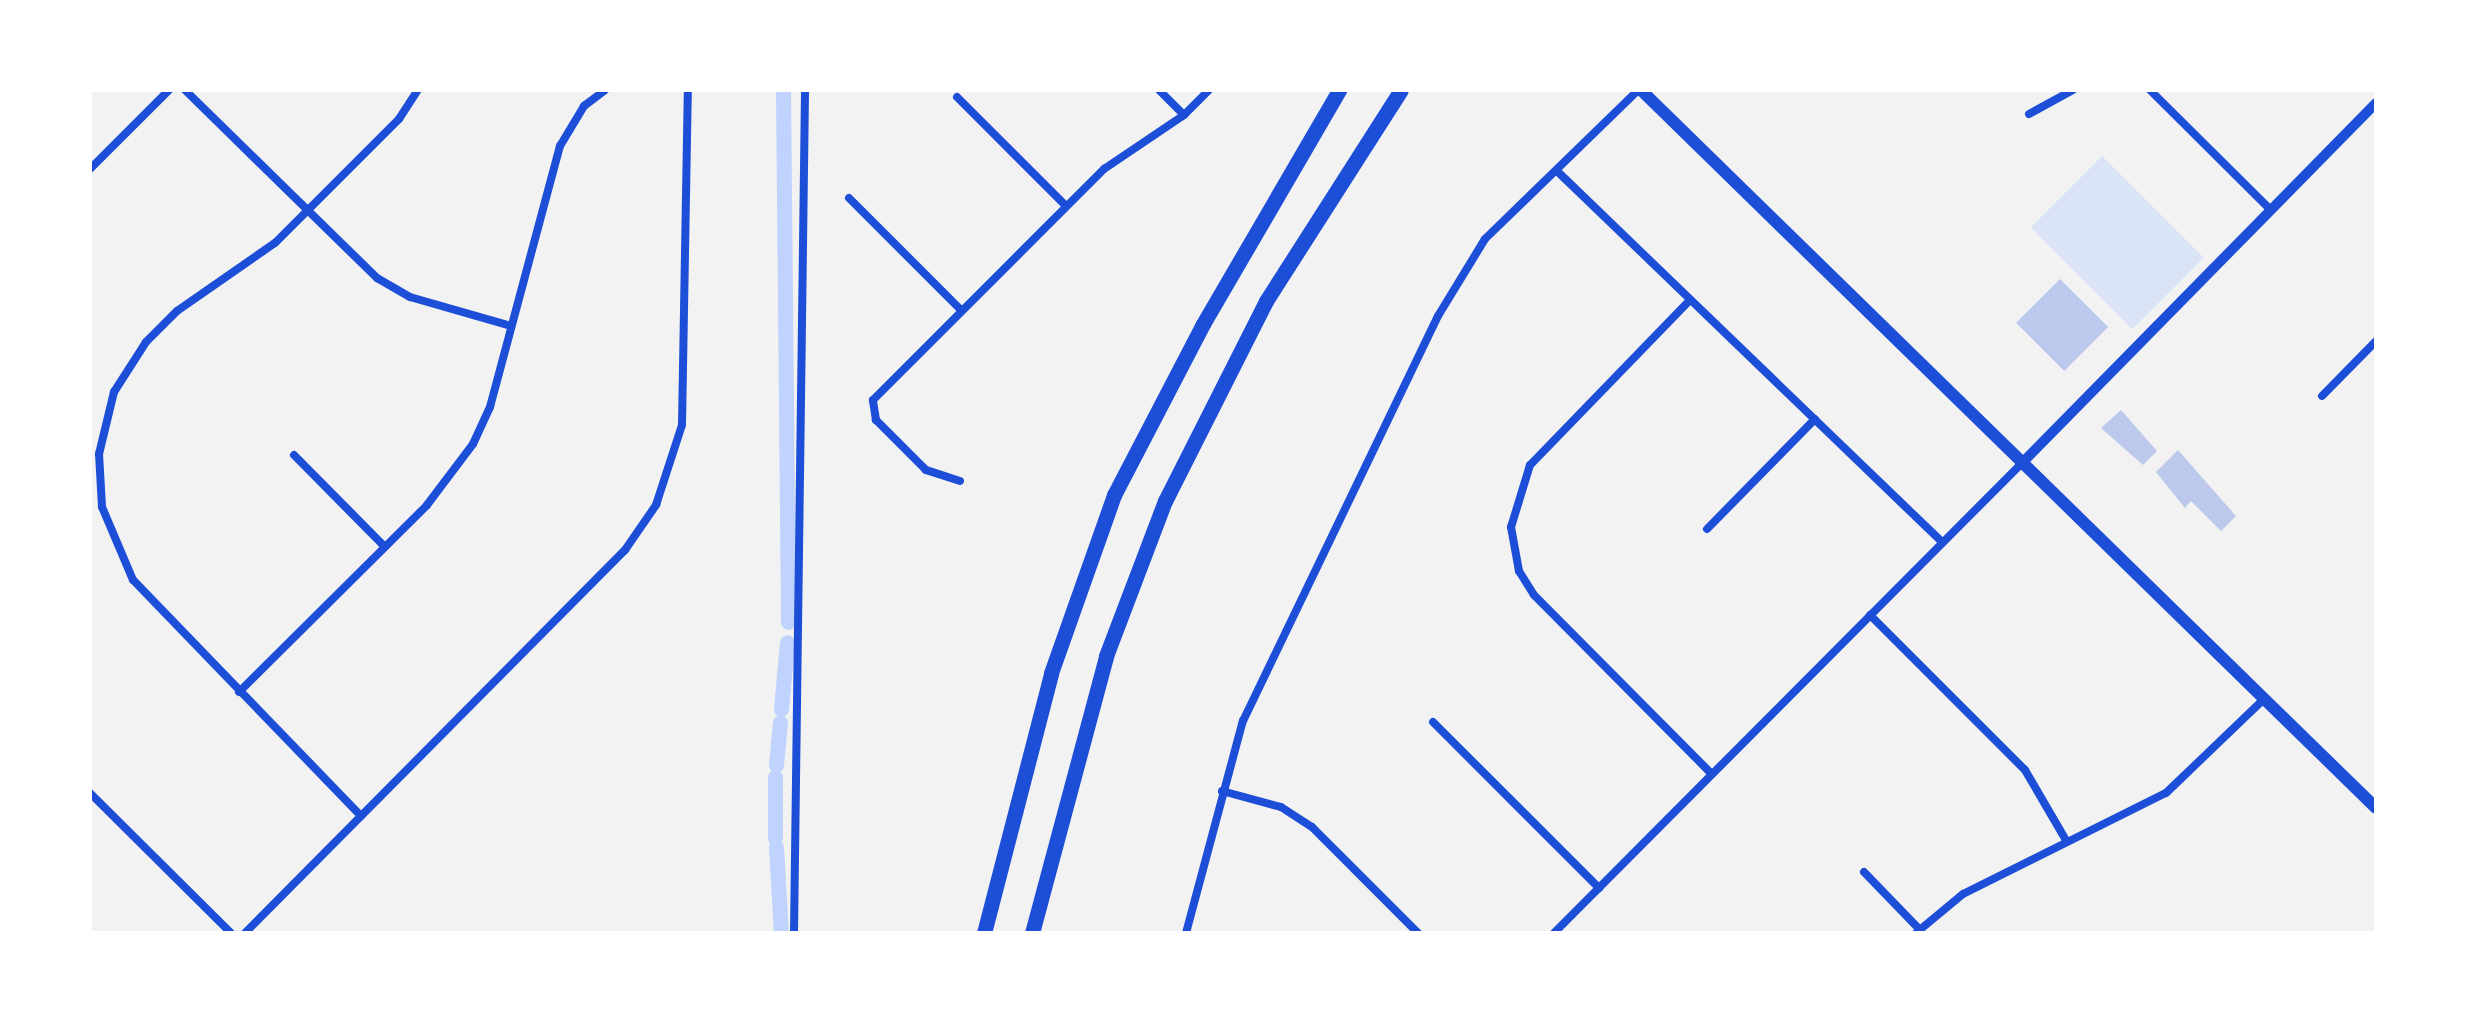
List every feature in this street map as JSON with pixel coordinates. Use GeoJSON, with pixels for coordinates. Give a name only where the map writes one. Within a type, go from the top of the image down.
{"type":"FeatureCollection","features":[{"type":"Feature","properties":{"kind":"highway"},"geometry":{"type":"LineString","coordinates":[[984,933],[1050,673],[1114,495],[1203,324],[1339,90]]}},
{"type":"Feature","properties":{"kind":"highway"},"geometry":{"type":"LineString","coordinates":[[1032,933],[1106,656],[1165,502],[1266,301],[1401,90]]}},
{"type":"Feature","properties":{"kind":"main road"},"geometry":{"type":"LineString","coordinates":[[1640,90],[2376,808]]}},
{"type":"Feature","properties":{"kind":"street"},"geometry":{"type":"LineString","coordinates":[[90,168],[169,90]]}},
{"type":"Feature","properties":{"kind":"street"},"geometry":{"type":"LineString","coordinates":[[185,90],[307,212],[394,288],[511,326]]}},
{"type":"Feature","properties":{"kind":"street"},"geometry":{"type":"LineString","coordinates":[[361,816],[132,580],[102,507],[99,454],[114,392],[146,342],[307,212],[399,119],[418,90]]}},
{"type":"Feature","properties":{"kind":"street"},"geometry":{"type":"LineString","coordinates":[[239,692],[452,478],[473,444],[511,326],[560,146],[584,106],[604,90]]}},
{"type":"Feature","properties":{"kind":"street"},"geometry":{"type":"LineString","coordinates":[[245,933],[626,550],[669,477],[684,400],[688,90]]}},
{"type":"Feature","properties":{"kind":"street"},"geometry":{"type":"LineString","coordinates":[[794,933],[805,90]]}},
{"type":"Feature","properties":{"kind":"street"},"geometry":{"type":"LineString","coordinates":[[1159,90],[1184,115]]}},
{"type":"Feature","properties":{"kind":"street"},"geometry":{"type":"LineString","coordinates":[[960,481],[926,470],[871,410],[880,392],[1113,161],[1184,115],[1209,90]]}},
{"type":"Feature","properties":{"kind":"street"},"geometry":{"type":"LineString","coordinates":[[1186,933],[1222,791],[1255,694],[1466,266],[1640,90]]}},
{"type":"Feature","properties":{"kind":"street"},"geometry":{"type":"LineString","coordinates":[[2030,114],[2046,111],[2073,90]]}},
{"type":"Feature","properties":{"kind":"street"},"geometry":{"type":"LineString","coordinates":[[2150,90],[2271,210]]}},
{"type":"Feature","properties":{"kind":"street"},"geometry":{"type":"LineString","coordinates":[[957,96],[1066,206]]}},
{"type":"Feature","properties":{"kind":"street"},"geometry":{"type":"LineString","coordinates":[[1554,933],[2376,103]]}},
{"type":"Feature","properties":{"kind":"street"},"geometry":{"type":"LineString","coordinates":[[1557,171],[1942,542]]}},
{"type":"Feature","properties":{"kind":"street"},"geometry":{"type":"LineString","coordinates":[[849,198],[961,310]]}},
{"type":"Feature","properties":{"kind":"street"},"geometry":{"type":"LineString","coordinates":[[1690,300],[1530,465],[1511,526],[1520,571],[1534,595],[1712,774]]}},
{"type":"Feature","properties":{"kind":"street"},"geometry":{"type":"LineString","coordinates":[[2322,396],[2376,341]]}},
{"type":"Feature","properties":{"kind":"street"},"geometry":{"type":"LineString","coordinates":[[1708,529],[1815,419]]}},
{"type":"Feature","properties":{"kind":"street"},"geometry":{"type":"LineString","coordinates":[[294,456],[384,547]]}},
{"type":"Feature","properties":{"kind":"street"},"geometry":{"type":"LineString","coordinates":[[1870,615],[2025,770],[2068,842]]}},
{"type":"Feature","properties":{"kind":"street"},"geometry":{"type":"LineString","coordinates":[[1864,872],[1918,931],[1964,894],[2176,786],[2265,698]]}},
{"type":"Feature","properties":{"kind":"street"},"geometry":{"type":"LineString","coordinates":[[1433,722],[1599,888]]}},
{"type":"Feature","properties":{"kind":"street"},"geometry":{"type":"LineString","coordinates":[[1222,791],[1297,816],[1418,933]]}},
{"type":"Feature","properties":{"kind":"street"},"geometry":{"type":"LineString","coordinates":[[90,792],[231,933]]}},
{"type":"Feature","properties":{"kind":"shaded area"},"geometry":{"type":"Polygon","coordinates":[[[2102,156],[2204,258],[2132,329],[2031,227],[2102,156]]]}},
{"type":"Feature","properties":{"kind":"building"},"geometry":{"type":"Polygon","coordinates":[[[2060,279],[2108,327],[2064,371],[2016,323],[2060,279]]]}},
{"type":"Feature","properties":{"kind":"building"},"geometry":{"type":"Polygon","coordinates":[[[2121,410],[2157,451],[2143,465],[2101,428],[2121,410]]]}},
{"type":"Feature","properties":{"kind":"building"},"geometry":{"type":"Polygon","coordinates":[[[2178,450],[2236,516],[2221,531],[2191,501],[2185,508],[2156,472],[2178,450]]]}},
{"type":"Feature","properties":{"kind":"waterway"},"geometry":{"type":"LineString","coordinates":[[783,90],[788,622]]}},
{"type":"Feature","properties":{"kind":"waterway"},"geometry":{"type":"LineString","coordinates":[[781,709],[787,642]]}},
{"type":"Feature","properties":{"kind":"waterway"},"geometry":{"type":"LineString","coordinates":[[776,765],[780,722]]}},
{"type":"Feature","properties":{"kind":"waterway"},"geometry":{"type":"LineString","coordinates":[[775,777],[775,838]]}},
{"type":"Feature","properties":{"kind":"waterway"},"geometry":{"type":"LineString","coordinates":[[776,847],[781,933]]}}]}
